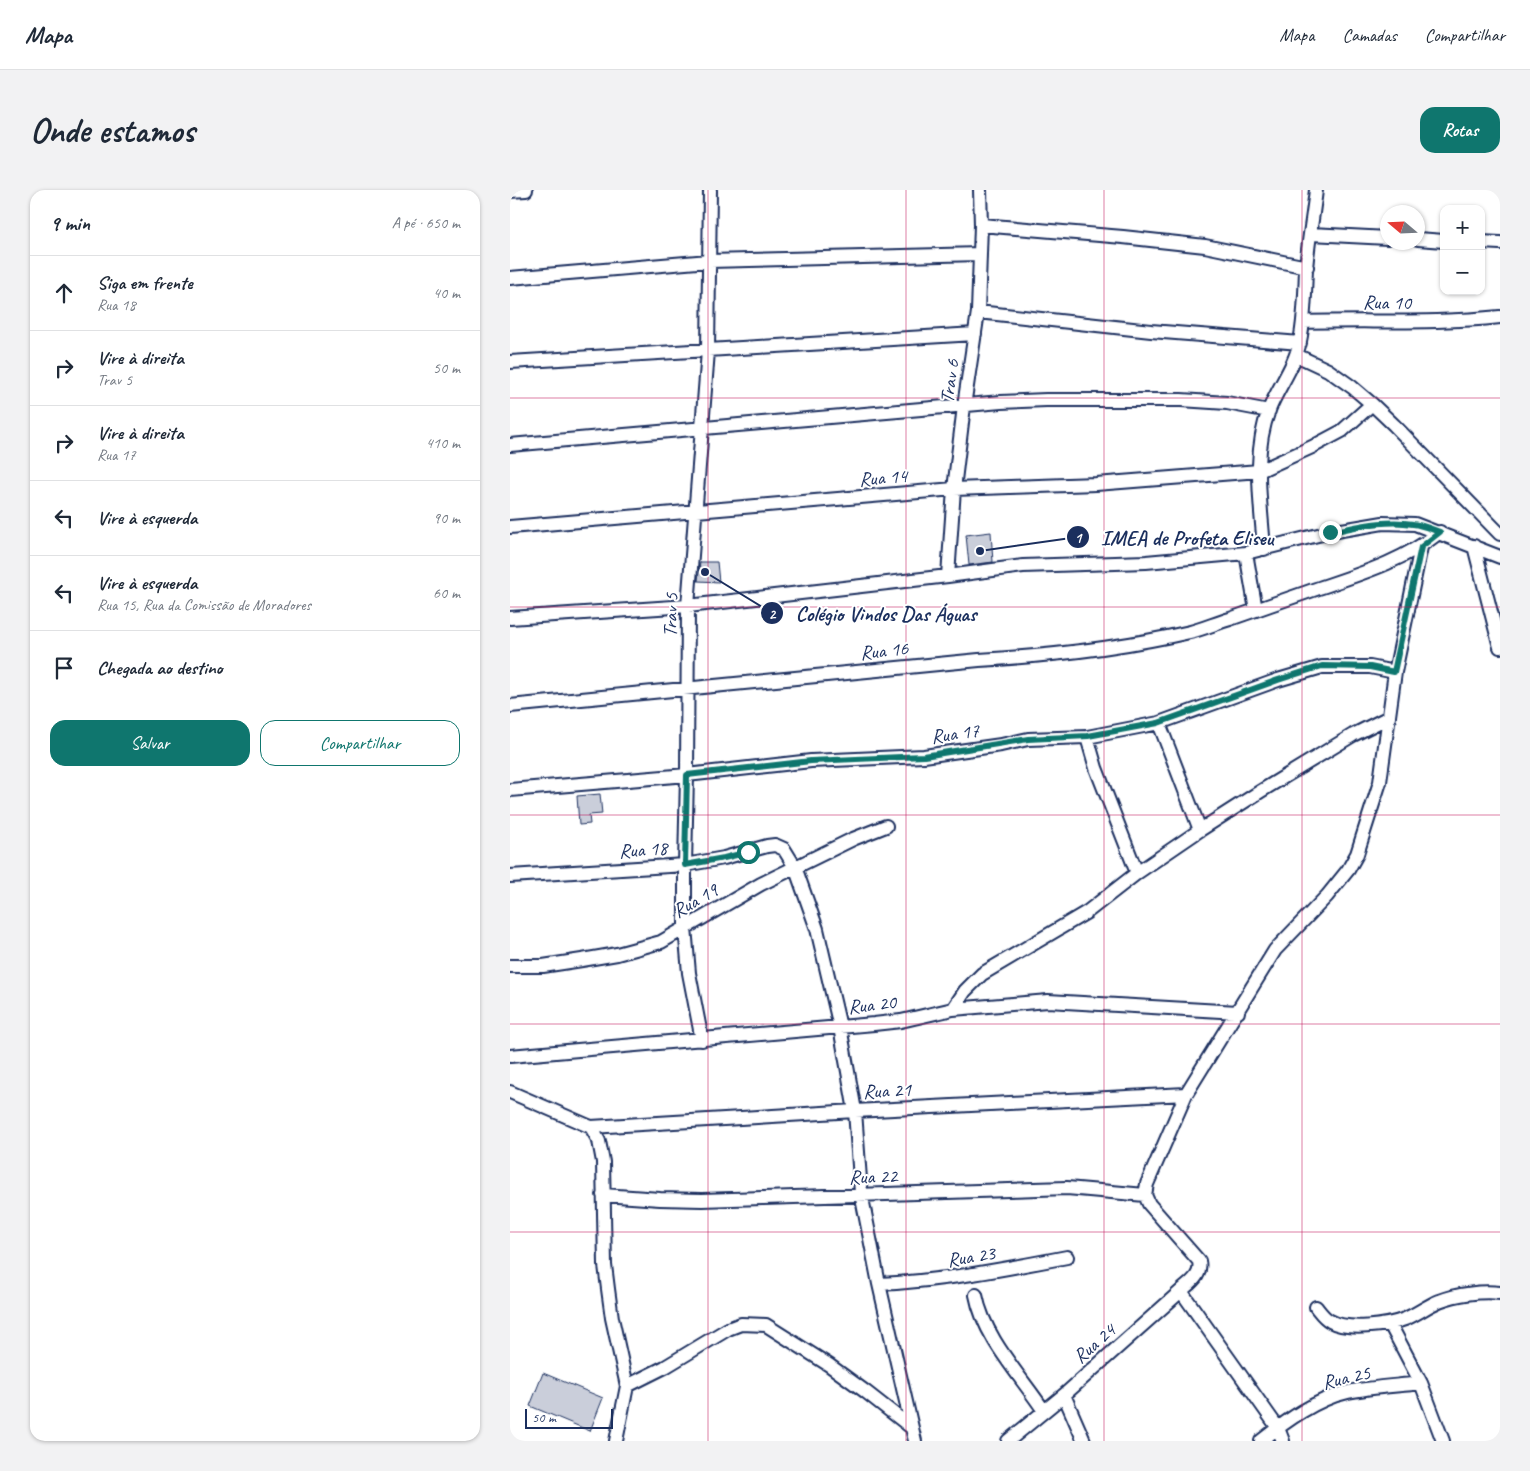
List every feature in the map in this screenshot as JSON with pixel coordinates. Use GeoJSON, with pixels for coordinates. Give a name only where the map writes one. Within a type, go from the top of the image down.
{"type":"FeatureCollection","features":[{"type":"Feature","properties":{"kind":"street"},"geometry":{"type":"LineString","coordinates":[[510,191],[526,190]]}},
{"type":"Feature","properties":{"kind":"street","name":"Trav 5"},"geometry":{"type":"LineString","coordinates":[[702,1040],[689,974],[685,927],[685,865],[688,606],[708,351],[710,190]]}},
{"type":"Feature","properties":{"kind":"street","name":"Trav 6"},"geometry":{"type":"LineString","coordinates":[[948,576],[954,489],[978,312],[981,225],[980,190]]}},
{"type":"Feature","properties":{"kind":"street"},"geometry":{"type":"LineString","coordinates":[[1264,549],[1259,471],[1262,439],[1269,411],[1298,349],[1304,322],[1306,267],[1316,190]]}},
{"type":"Feature","properties":{"kind":"street"},"geometry":{"type":"LineString","coordinates":[[981,225],[1205,246],[1306,267]]}},
{"type":"Feature","properties":{"kind":"street"},"geometry":{"type":"LineString","coordinates":[[1311,234],[1380,238]]}},
{"type":"Feature","properties":{"kind":"street"},"geometry":{"type":"LineString","coordinates":[[1425,239],[1440,240]]}},
{"type":"Feature","properties":{"kind":"street"},"geometry":{"type":"LineString","coordinates":[[1485,242],[1500,243]]}},
{"type":"Feature","properties":{"kind":"street"},"geometry":{"type":"LineString","coordinates":[[510,278],[708,261],[980,254]]}},
{"type":"Feature","properties":{"kind":"street"},"geometry":{"type":"LineString","coordinates":[[978,312],[1298,349],[1352,386],[1372,404],[1500,534]]}},
{"type":"Feature","properties":{"kind":"street","name":"Rua 10"},"geometry":{"type":"LineString","coordinates":[[1304,322],[1360,320],[1448,322],[1500,317]]}},
{"type":"Feature","properties":{"kind":"street"},"geometry":{"type":"LineString","coordinates":[[510,362],[975,334]]}},
{"type":"Feature","properties":{"kind":"street"},"geometry":{"type":"LineString","coordinates":[[510,446],[702,428],[1046,400],[1155,400],[1227,403],[1269,411]]}},
{"type":"Feature","properties":{"kind":"street","name":"Rua 14"},"geometry":{"type":"LineString","coordinates":[[510,527],[954,489],[1096,484],[1259,471],[1312,448],[1342,431],[1372,404]]}},
{"type":"Feature","properties":{"kind":"street"},"geometry":{"type":"LineString","coordinates":[[510,618],[688,606],[1023,566],[1146,562],[1246,553],[1330,532],[1383,522],[1415,524],[1440,532],[1500,557]]}},
{"type":"Feature","properties":{"kind":"street","name":"Rua 16"},"geometry":{"type":"LineString","coordinates":[[510,706],[1100,650],[1192,631],[1372,570],[1421,547],[1440,532]]}},
{"type":"Feature","properties":{"kind":"street"},"geometry":{"type":"LineString","coordinates":[[1474,546],[1500,647]]}},
{"type":"Feature","properties":{"kind":"street"},"geometry":{"type":"LineString","coordinates":[[1145,1195],[1186,1094],[1275,950],[1327,896],[1358,854],[1380,782],[1394,672],[1421,547]]}},
{"type":"Feature","properties":{"kind":"street"},"geometry":{"type":"LineString","coordinates":[[1246,553],[1256,610]]}},
{"type":"Feature","properties":{"kind":"street","name":"Rua 17"},"geometry":{"type":"LineString","coordinates":[[510,790],[687,775],[811,761],[924,756],[1028,739],[1088,736],[1158,723],[1322,666],[1370,667],[1394,672]]}},
{"type":"Feature","properties":{"kind":"street"},"geometry":{"type":"LineString","coordinates":[[953,1009],[965,991],[982,974],[1087,912],[1137,873],[1200,830],[1309,761],[1364,728],[1389,717]]}},
{"type":"Feature","properties":{"kind":"street"},"geometry":{"type":"LineString","coordinates":[[1158,723],[1200,830]]}},
{"type":"Feature","properties":{"kind":"street"},"geometry":{"type":"LineString","coordinates":[[1088,736],[1096,768],[1137,873]]}},
{"type":"Feature","properties":{"kind":"street","name":"Rua 19"},"geometry":{"type":"LineString","coordinates":[[510,966],[543,966],[617,954],[661,942],[761,884],[853,838],[886,826]]}},
{"type":"Feature","properties":{"kind":"street","name":"Rua 18"},"geometry":{"type":"LineString","coordinates":[[510,876],[685,865],[724,858],[774,845],[784,849],[795,867],[817,930],[840,1027],[855,1111],[861,1193],[879,1284],[916,1441]]}},
{"type":"Feature","properties":{"kind":"street","name":"Rua 20"},"geometry":{"type":"LineString","coordinates":[[510,1056],[901,1021],[953,1009],[1048,1001],[1238,1012]]}},
{"type":"Feature","properties":{"kind":"street"},"geometry":{"type":"LineString","coordinates":[[510,1092],[591,1127],[599,1141],[603,1162],[605,1265],[612,1318],[627,1386],[616,1441]]}},
{"type":"Feature","properties":{"kind":"street","name":"Rua 21"},"geometry":{"type":"LineString","coordinates":[[591,1127],[1186,1094]]}},
{"type":"Feature","properties":{"kind":"street","name":"Rua 22"},"geometry":{"type":"LineString","coordinates":[[603,1196],[702,1200],[833,1196],[861,1193],[930,1193],[1067,1188],[1145,1195]]}},
{"type":"Feature","properties":{"kind":"street","name":"Rua 24"},"geometry":{"type":"LineString","coordinates":[[1008,1441],[1064,1395],[1181,1291],[1197,1276],[1201,1269],[1199,1261],[1149,1204],[1145,1195]]}},
{"type":"Feature","properties":{"kind":"street","name":"Rua 23"},"geometry":{"type":"LineString","coordinates":[[879,1284],[922,1282],[1004,1270],[1067,1257]]}},
{"type":"Feature","properties":{"kind":"street"},"geometry":{"type":"LineString","coordinates":[[1181,1291],[1278,1428],[1283,1441]]}},
{"type":"Feature","properties":{"kind":"street"},"geometry":{"type":"LineString","coordinates":[[1316,1308],[1329,1321],[1345,1326],[1390,1324],[1407,1318],[1440,1301],[1462,1295],[1490,1292],[1500,1293]]}},
{"type":"Feature","properties":{"kind":"street"},"geometry":{"type":"LineString","coordinates":[[976,1295],[984,1320],[1004,1355],[1044,1411]]}},
{"type":"Feature","properties":{"kind":"street"},"geometry":{"type":"LineString","coordinates":[[627,1386],[665,1367],[728,1329],[741,1324],[766,1325],[830,1365],[912,1428]]}},
{"type":"Feature","properties":{"kind":"street"},"geometry":{"type":"LineString","coordinates":[[1390,1324],[1421,1383],[1443,1441]]}},
{"type":"Feature","properties":{"kind":"street","name":"Rua 25"},"geometry":{"type":"LineString","coordinates":[[1261,1441],[1322,1400],[1348,1392],[1421,1383]]}},
{"type":"Feature","properties":{"kind":"street"},"geometry":{"type":"LineString","coordinates":[[1064,1395],[1084,1441]]}},
{"type":"Feature","properties":{"kind":"building"},"geometry":{"type":"Polygon","coordinates":[[[991,532],[993,562],[969,565],[966,535],[991,532]]]}},
{"type":"Feature","properties":{"kind":"building"},"geometry":{"type":"Polygon","coordinates":[[[700,562],[717,562],[719,582],[698,581],[700,562]]]}},
{"type":"Feature","properties":{"kind":"building"},"geometry":{"type":"Polygon","coordinates":[[[600,794],[602,814],[589,815],[590,824],[579,825],[577,796],[600,794]]]}},
{"type":"Feature","properties":{"kind":"building"},"geometry":{"type":"Polygon","coordinates":[[[543,1373],[603,1398],[590,1431],[530,1406],[543,1373]]]}},
{"type":"Feature","properties":{"kind":"place","name":"IMEA de Profeta Eliseu"},"geometry":{"type":"Point","coordinates":[980,551]}},
{"type":"Feature","properties":{"kind":"place","name":"Colégio Vindos Das Águas"},"geometry":{"type":"Point","coordinates":[705,572]}},
{"type":"Feature","properties":{"kind":"route"},"geometry":{"type":"LineString","coordinates":[[748,852],[685,865],[687,775],[811,761],[924,756],[1001,745],[1028,739],[1102,734],[1158,723],[1322,666],[1370,667],[1394,672],[1421,547],[1440,532],[1402,522],[1383,522],[1330,532]]}}]}
